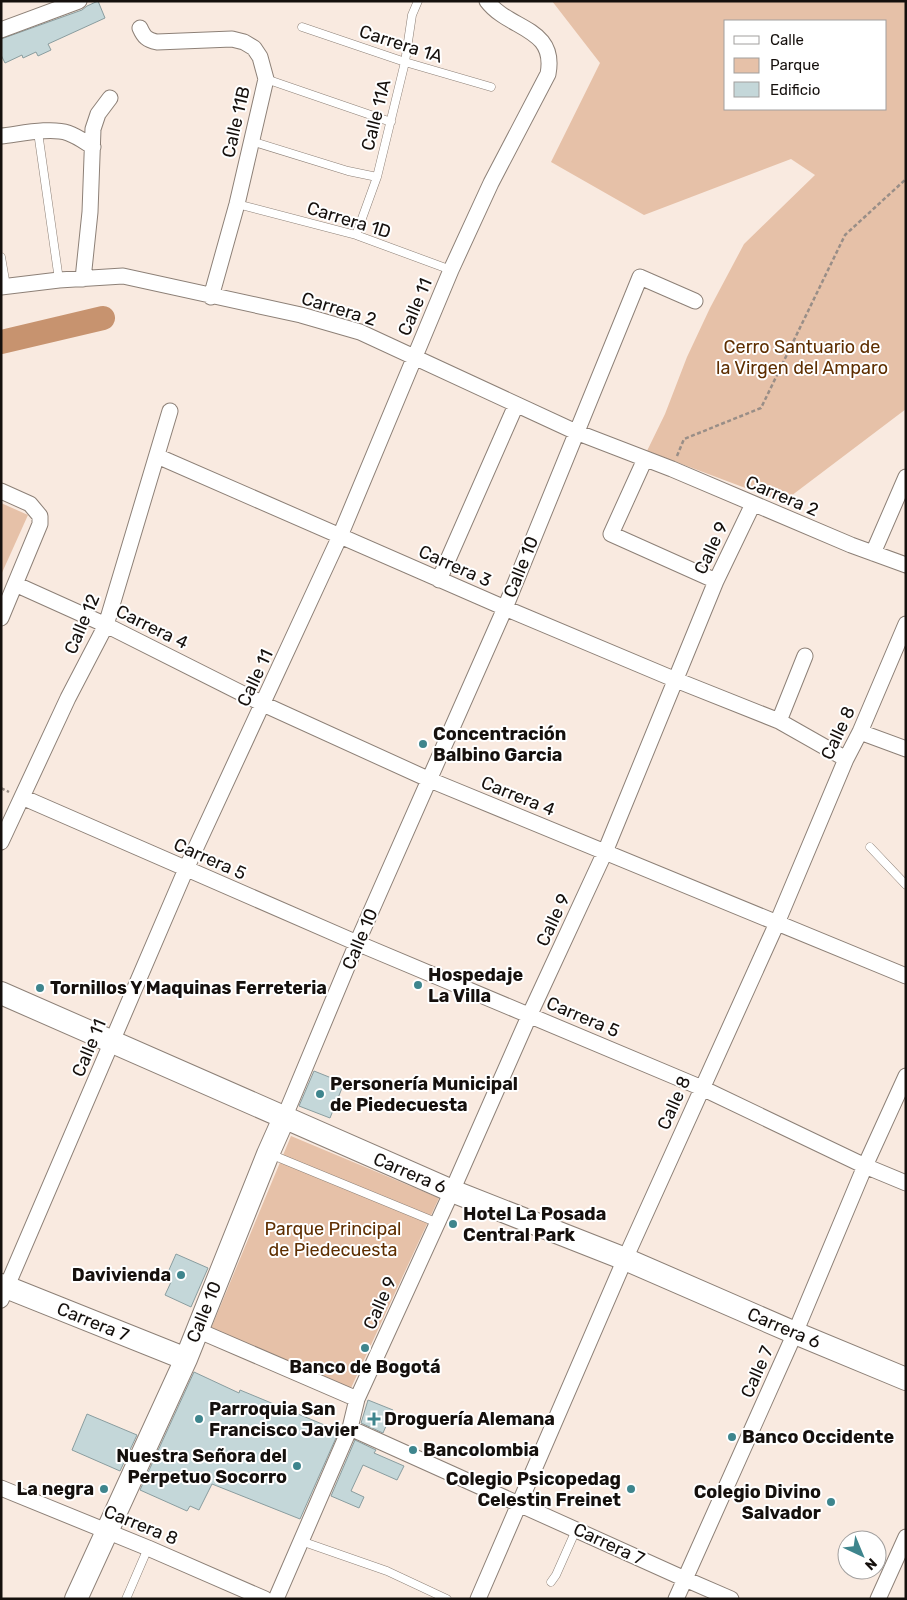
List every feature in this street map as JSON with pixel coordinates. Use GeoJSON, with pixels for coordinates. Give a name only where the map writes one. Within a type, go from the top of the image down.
{"type":"FeatureCollection","features":[{"type":"Feature","properties":{"kind":"street"},"geometry":{"type":"LineString","coordinates":[[1,30],[79,1]]}},
{"type":"Feature","properties":{"kind":"street","name":"Calle 11"},"geometry":{"type":"LineString","coordinates":[[3,1291],[186,869],[340,536],[451,270],[491,183],[548,74],[550,62],[540,38],[500,14],[487,1]]}},
{"type":"Feature","properties":{"kind":"street","name":"Calle 11B"},"geometry":{"type":"LineString","coordinates":[[140,28],[143,35],[149,40],[157,42],[232,39],[244,42],[254,48],[260,58],[266,79],[237,204],[212,297]]}},
{"type":"Feature","properties":{"kind":"street"},"geometry":{"type":"LineString","coordinates":[[83,279],[90,212],[93,129],[98,114],[110,98]]}},
{"type":"Feature","properties":{"kind":"street"},"geometry":{"type":"LineString","coordinates":[[1,136],[56,131],[79,138],[92,147]]}},
{"type":"Feature","properties":{"kind":"street","name":"Carrera 2"},"geometry":{"type":"LineString","coordinates":[[3,287],[59,280],[123,276],[301,315],[360,332],[576,432],[672,469],[753,504],[906,565]]}},
{"type":"Feature","properties":{"kind":"street","name":"Calle 10"},"geometry":{"type":"LineString","coordinates":[[76,1599],[186,1359],[268,1154],[505,608],[640,277],[694,301]]}},
{"type":"Feature","properties":{"kind":"street"},"geometry":{"type":"LineString","coordinates":[[439,580],[516,405]]}},
{"type":"Feature","properties":{"kind":"street","name":"Calle 12"},"geometry":{"type":"LineString","coordinates":[[1,842],[68,698],[106,625],[170,411]]}},
{"type":"Feature","properties":{"kind":"street","name":"Carrera 3"},"geometry":{"type":"LineString","coordinates":[[157,456],[439,580],[676,680],[779,720],[846,759]]}},
{"type":"Feature","properties":{"kind":"street"},"geometry":{"type":"LineString","coordinates":[[645,460],[612,534],[716,581]]}},
{"type":"Feature","properties":{"kind":"street"},"geometry":{"type":"LineString","coordinates":[[873,553],[906,477]]}},
{"type":"Feature","properties":{"kind":"street"},"geometry":{"type":"LineString","coordinates":[[1,492],[30,504],[40,516],[40,524],[1,618]]}},
{"type":"Feature","properties":{"kind":"street","name":"Calle 9"},"geometry":{"type":"LineString","coordinates":[[276,1599],[350,1428],[357,1399],[605,852],[716,581],[753,504]]}},
{"type":"Feature","properties":{"kind":"street","name":"Carrera 4"},"geometry":{"type":"LineString","coordinates":[[15,584],[106,625],[263,704],[430,780],[906,976]]}},
{"type":"Feature","properties":{"kind":"street","name":"Calle 8"},"geometry":{"type":"LineString","coordinates":[[478,1599],[625,1259],[777,923],[846,759],[860,732],[906,624]]}},
{"type":"Feature","properties":{"kind":"street"},"geometry":{"type":"LineString","coordinates":[[779,720],[805,656]]}},
{"type":"Feature","properties":{"kind":"street"},"geometry":{"type":"LineString","coordinates":[[860,732],[906,749]]}},
{"type":"Feature","properties":{"kind":"street","name":"Carrera 5"},"geometry":{"type":"LineString","coordinates":[[22,797],[358,943],[702,1088],[865,1166],[906,1183]]}},
{"type":"Feature","properties":{"kind":"street","name":"Carrera 6"},"geometry":{"type":"LineString","coordinates":[[1,993],[112,1040],[452,1191],[625,1259],[906,1379]]}},
{"type":"Feature","properties":{"kind":"street","name":"Calle 7"},"geometry":{"type":"LineString","coordinates":[[676,1599],[795,1333],[865,1166],[906,1076]]}},
{"type":"Feature","properties":{"kind":"street","name":"Carrera 7"},"geometry":{"type":"LineString","coordinates":[[3,1291],[186,1359]]}},
{"type":"Feature","properties":{"kind":"street"},"geometry":{"type":"LineString","coordinates":[[197,1330],[357,1399]]}},
{"type":"Feature","properties":{"kind":"street","name":"Carrera 7"},"geometry":{"type":"LineString","coordinates":[[350,1428],[731,1599]]}},
{"type":"Feature","properties":{"kind":"street","name":"Carrera 8"},"geometry":{"type":"LineString","coordinates":[[1,1488],[148,1548],[265,1599]]}},
{"type":"Feature","properties":{"kind":"street"},"geometry":{"type":"LineString","coordinates":[[878,1599],[906,1537]]}},
{"type":"Feature","properties":{"kind":"lane","name":"Calle 11A"},"geometry":{"type":"LineString","coordinates":[[356,235],[376,177],[391,122],[405,62],[412,15],[418,1]]}},
{"type":"Feature","properties":{"kind":"lane","name":"Carrera 1A"},"geometry":{"type":"LineString","coordinates":[[302,27],[405,62],[491,87]]}},
{"type":"Feature","properties":{"kind":"lane"},"geometry":{"type":"LineString","coordinates":[[266,79],[391,122]]}},
{"type":"Feature","properties":{"kind":"lane"},"geometry":{"type":"LineString","coordinates":[[38,132],[59,280]]}},
{"type":"Feature","properties":{"kind":"lane"},"geometry":{"type":"LineString","coordinates":[[251,141],[348,171],[376,177]]}},
{"type":"Feature","properties":{"kind":"lane","name":"Carrera 1D"},"geometry":{"type":"LineString","coordinates":[[237,204],[356,235],[451,270]]}},
{"type":"Feature","properties":{"kind":"lane"},"geometry":{"type":"LineString","coordinates":[[1,258],[3,287]]}},
{"type":"Feature","properties":{"kind":"lane"},"geometry":{"type":"LineString","coordinates":[[870,847],[906,885]]}},
{"type":"Feature","properties":{"kind":"lane"},"geometry":{"type":"LineString","coordinates":[[268,1154],[438,1223]]}},
{"type":"Feature","properties":{"kind":"lane"},"geometry":{"type":"LineString","coordinates":[[551,1582],[576,1530]]}},
{"type":"Feature","properties":{"kind":"lane"},"geometry":{"type":"LineString","coordinates":[[301,1541],[388,1571],[448,1599]]}},
{"type":"Feature","properties":{"kind":"lane"},"geometry":{"type":"LineString","coordinates":[[126,1599],[148,1548]]}},
{"type":"Feature","properties":{"kind":"path"},"geometry":{"type":"LineString","coordinates":[[672,469],[684,439],[761,408],[845,235],[906,179]]}},
{"type":"Feature","properties":{"kind":"green space","name":"Cerro Santuario de la Virgen del Amparo"},"geometry":{"type":"Polygon","coordinates":[[[552,1],[906,1],[906,409],[783,502],[647,451],[665,414],[687,357],[710,308],[744,244],[815,175],[791,159],[644,215],[551,162],[600,63],[552,1]]]}},
{"type":"Feature","properties":{"kind":"green space"},"geometry":{"type":"Polygon","coordinates":[[[1,503],[28,515],[1,575],[1,503]]]}},
{"type":"Feature","properties":{"kind":"green space","name":"Parque Principal de Piedecuesta"},"geometry":{"type":"Polygon","coordinates":[[[291,1136],[439,1198],[351,1388],[210,1331],[291,1136]]]}},
{"type":"Feature","properties":{"kind":"building"},"geometry":{"type":"Polygon","coordinates":[[[98,1],[105,18],[48,44],[51,50],[38,56],[36,52],[23,58],[22,55],[5,63],[1,55],[1,39],[82,10],[98,1]]]}},
{"type":"Feature","properties":{"kind":"building","name":"Personería Municipal de Piedecuesta"},"geometry":{"type":"Polygon","coordinates":[[[314,1071],[344,1083],[330,1118],[299,1106],[314,1071]]]}},
{"type":"Feature","properties":{"kind":"building"},"geometry":{"type":"Polygon","coordinates":[[[176,1254],[208,1268],[191,1307],[165,1295],[171,1282],[165,1279],[176,1254]]]}},
{"type":"Feature","properties":{"kind":"building"},"geometry":{"type":"Polygon","coordinates":[[[194,1372],[239,1393],[240,1390],[339,1431],[300,1519],[212,1484],[199,1510],[190,1506],[187,1511],[140,1490],[194,1372]]]}},
{"type":"Feature","properties":{"kind":"building","name":"Droguería Alemana"},"geometry":{"type":"Polygon","coordinates":[[[368,1400],[393,1410],[383,1433],[361,1423],[368,1400]]]}},
{"type":"Feature","properties":{"kind":"building"},"geometry":{"type":"Polygon","coordinates":[[[87,1414],[137,1435],[120,1471],[72,1450],[87,1414]]]}},
{"type":"Feature","properties":{"kind":"building"},"geometry":{"type":"Polygon","coordinates":[[[355,1440],[376,1450],[374,1453],[404,1466],[397,1480],[363,1465],[351,1491],[364,1497],[359,1508],[331,1496],[355,1440]]]}},
{"type":"Feature","properties":{"kind":"waterway"},"geometry":{"type":"LineString","coordinates":[[1,342],[103,318]]}},
{"type":"Feature","properties":{"kind":"place","name":"Concentración Balbino Garcia"},"geometry":{"type":"Point","coordinates":[423,744]}},
{"type":"Feature","properties":{"kind":"place","name":"Hospedaje La Villa"},"geometry":{"type":"Point","coordinates":[418,985]}},
{"type":"Feature","properties":{"kind":"place","name":"Tornillos Y Maquinas Ferreteria"},"geometry":{"type":"Point","coordinates":[40,988]}},
{"type":"Feature","properties":{"kind":"place","name":"Personería Municipal de Piedecuesta"},"geometry":{"type":"Point","coordinates":[320,1094]}},
{"type":"Feature","properties":{"kind":"place","name":"Hotel La Posada Central Park"},"geometry":{"type":"Point","coordinates":[453,1224]}},
{"type":"Feature","properties":{"kind":"place","name":"Davivienda"},"geometry":{"type":"Point","coordinates":[181,1275]}},
{"type":"Feature","properties":{"kind":"place","name":"Banco de Bogotá"},"geometry":{"type":"Point","coordinates":[365,1348]}},
{"type":"Feature","properties":{"kind":"place","name":"Parroquia San Francisco Javier"},"geometry":{"type":"Point","coordinates":[199,1419]}},
{"type":"Feature","properties":{"kind":"place","name":"Droguería Alemana"},"geometry":{"type":"Point","coordinates":[374,1419]}},
{"type":"Feature","properties":{"kind":"place","name":"Banco Occidente"},"geometry":{"type":"Point","coordinates":[732,1437]}},
{"type":"Feature","properties":{"kind":"place","name":"Bancolombia"},"geometry":{"type":"Point","coordinates":[413,1450]}},
{"type":"Feature","properties":{"kind":"place","name":"Nuestra Señora del Perpetuo Socorro"},"geometry":{"type":"Point","coordinates":[297,1466]}},
{"type":"Feature","properties":{"kind":"place","name":"La negra"},"geometry":{"type":"Point","coordinates":[104,1489]}},
{"type":"Feature","properties":{"kind":"place","name":"Colegio Psicopedag Celestin Freinet"},"geometry":{"type":"Point","coordinates":[631,1489]}},
{"type":"Feature","properties":{"kind":"place","name":"Colegio Divino Salvador"},"geometry":{"type":"Point","coordinates":[831,1502]}}]}
